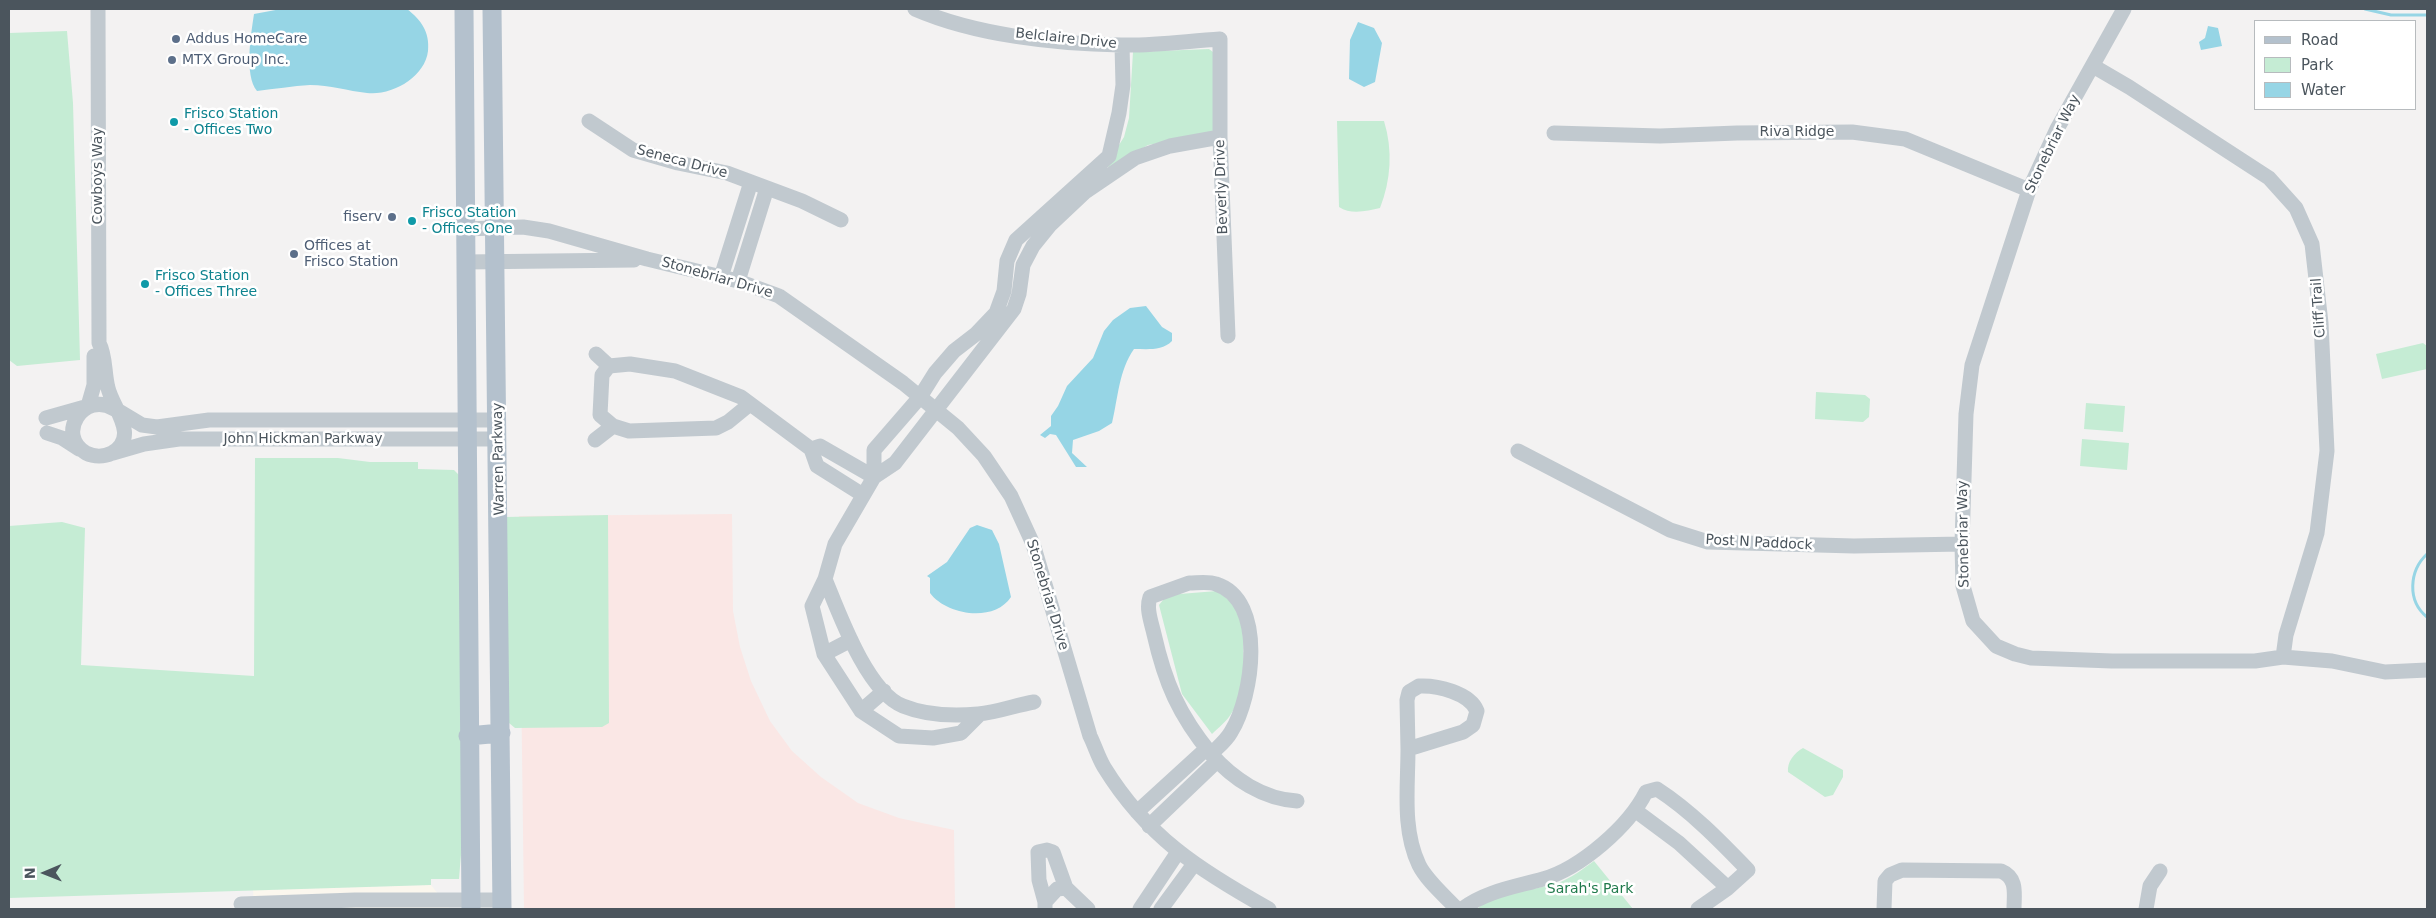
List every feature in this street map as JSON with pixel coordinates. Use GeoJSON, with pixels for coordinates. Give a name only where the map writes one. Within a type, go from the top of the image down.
{"type":"FeatureCollection","features":[{"type":"Feature","properties":{"kind":"main road"},"geometry":{"type":"LineString","coordinates":[[464,9],[468,736],[471,905]]}},
{"type":"Feature","properties":{"kind":"main road","name":"Warren Parkway"},"geometry":{"type":"LineString","coordinates":[[492,9],[496,228],[502,905]]}},
{"type":"Feature","properties":{"kind":"main road"},"geometry":{"type":"LineString","coordinates":[[468,736],[501,733]]}},
{"type":"Feature","properties":{"kind":"street","name":"Cowboys Way"},"geometry":{"type":"LineString","coordinates":[[98,9],[99,343],[103,351],[105,376],[115,409]]}},
{"type":"Feature","properties":{"kind":"street","name":"Belclaire Drive"},"geometry":{"type":"LineString","coordinates":[[915,9],[963,24],[1002,33],[1068,42],[1122,45],[1220,39]]}},
{"type":"Feature","properties":{"kind":"street","name":"Stonebriar Way"},"geometry":{"type":"LineString","coordinates":[[2124,9],[2056,130],[2029,190],[1972,365],[1965,431],[1962,544],[1963,586],[1973,621],[1996,646],[2031,658],[2112,661],[2255,661],[2283,656],[2332,662],[2385,672],[2427,670]]}},
{"type":"Feature","properties":{"kind":"street","name":"Beverly Drive"},"geometry":{"type":"LineString","coordinates":[[1220,39],[1220,137],[1228,336]]}},
{"type":"Feature","properties":{"kind":"street"},"geometry":{"type":"LineString","coordinates":[[874,477],[874,450],[920,397],[935,373],[954,351],[976,334],[996,314],[1004,291],[1007,261],[1016,240],[1109,156],[1116,133],[1123,85],[1122,45]]}},
{"type":"Feature","properties":{"kind":"street","name":"Cliff Trail"},"geometry":{"type":"LineString","coordinates":[[2093,66],[2129,87],[2269,178],[2296,208],[2312,244],[2321,323],[2327,451],[2317,533],[2286,635],[2283,656]]}},
{"type":"Feature","properties":{"kind":"street","name":"Seneca Drive"},"geometry":{"type":"LineString","coordinates":[[589,121],[633,150],[663,160],[727,173],[802,201],[841,220]]}},
{"type":"Feature","properties":{"kind":"street","name":"Riva Ridge"},"geometry":{"type":"LineString","coordinates":[[1554,133],[1660,136],[1737,132],[1860,133],[1905,139],[2029,190]]}},
{"type":"Feature","properties":{"kind":"street"},"geometry":{"type":"LineString","coordinates":[[980,714],[961,733],[933,738],[899,736],[861,711],[824,654],[812,606],[825,579],[835,544],[874,477],[895,462],[937,411],[1014,309],[1019,294],[1023,265],[1033,246],[1050,225],[1085,192],[1135,158],[1170,146],[1220,137]]}},
{"type":"Feature","properties":{"kind":"street"},"geometry":{"type":"LineString","coordinates":[[721,277],[751,182]]}},
{"type":"Feature","properties":{"kind":"street"},"geometry":{"type":"LineString","coordinates":[[738,281],[767,188]]}},
{"type":"Feature","properties":{"kind":"street","name":"Stonebriar Drive"},"geometry":{"type":"LineString","coordinates":[[465,229],[523,227],[567,235],[648,259],[738,281],[779,296],[920,397],[958,428],[984,456],[1011,496],[1034,544],[1090,736],[1103,764],[1136,812],[1178,852],[1194,864],[1269,909]]}},
{"type":"Feature","properties":{"kind":"street"},"geometry":{"type":"LineString","coordinates":[[564,260],[567,235]]}},
{"type":"Feature","properties":{"kind":"street","name":"Stonebriar Drive"},"geometry":{"type":"LineString","coordinates":[[465,262],[648,259]]}},
{"type":"Feature","properties":{"kind":"street","name":"Cowboys Way"},"geometry":{"type":"LineString","coordinates":[[87,406],[94,385],[95,351],[99,343]]}},
{"type":"Feature","properties":{"kind":"street"},"geometry":{"type":"LineString","coordinates":[[596,354],[609,366]]}},
{"type":"Feature","properties":{"kind":"street"},"geometry":{"type":"LineString","coordinates":[[750,404],[728,422],[716,428],[629,431],[613,426],[600,415],[602,375],[609,366],[630,364],[675,371],[741,397],[811,449],[817,466],[863,495]]}},
{"type":"Feature","properties":{"kind":"street"},"geometry":{"type":"LineString","coordinates":[[46,418],[87,406],[102,404],[115,409],[124,423],[124,436],[119,446],[109,454],[96,456],[62,438],[47,434]]}},
{"type":"Feature","properties":{"kind":"street"},"geometry":{"type":"LineString","coordinates":[[84,451],[75,441],[73,428],[77,416],[87,406]]}},
{"type":"Feature","properties":{"kind":"street","name":"John Hickman Parkway"},"geometry":{"type":"LineString","coordinates":[[115,409],[142,425],[157,427],[227,420],[498,420]]}},
{"type":"Feature","properties":{"kind":"street"},"geometry":{"type":"LineString","coordinates":[[227,420],[227,439]]}},
{"type":"Feature","properties":{"kind":"street"},"geometry":{"type":"LineString","coordinates":[[595,440],[613,426]]}},
{"type":"Feature","properties":{"kind":"street","name":"John Hickman Parkway"},"geometry":{"type":"LineString","coordinates":[[109,454],[128,447],[162,440],[498,439]]}},
{"type":"Feature","properties":{"kind":"street"},"geometry":{"type":"LineString","coordinates":[[811,449],[820,446],[874,477]]}},
{"type":"Feature","properties":{"kind":"street","name":"Post N Paddock"},"geometry":{"type":"LineString","coordinates":[[1518,450],[1670,530],[1708,542],[1835,546],[1962,544]]}},
{"type":"Feature","properties":{"kind":"street"},"geometry":{"type":"LineString","coordinates":[[825,579],[851,640],[878,686],[902,706],[937,713],[980,714],[1034,702]]}},
{"type":"Feature","properties":{"kind":"street"},"geometry":{"type":"LineString","coordinates":[[1149,826],[1211,755],[1232,731],[1240,713],[1248,681],[1250,636],[1246,611],[1239,599],[1227,589],[1214,583],[1189,584],[1155,593],[1150,596],[1148,605],[1159,655],[1172,694],[1184,719],[1211,755],[1256,791],[1274,797],[1297,801]]}},
{"type":"Feature","properties":{"kind":"street"},"geometry":{"type":"LineString","coordinates":[[824,654],[851,640]]}},
{"type":"Feature","properties":{"kind":"street"},"geometry":{"type":"LineString","coordinates":[[1408,749],[1463,732],[1473,725],[1477,711],[1475,706],[1466,697],[1431,687],[1415,687],[1409,692],[1407,700],[1407,805],[1411,838],[1419,864],[1457,909]]}},
{"type":"Feature","properties":{"kind":"street"},"geometry":{"type":"LineString","coordinates":[[861,711],[884,691]]}},
{"type":"Feature","properties":{"kind":"street"},"geometry":{"type":"LineString","coordinates":[[1136,812],[1211,755]]}},
{"type":"Feature","properties":{"kind":"street"},"geometry":{"type":"LineString","coordinates":[[1462,909],[1487,894],[1555,874],[1597,849],[1636,811],[1646,792],[1657,789],[1670,798],[1748,870],[1728,888],[1698,909]]}},
{"type":"Feature","properties":{"kind":"street"},"geometry":{"type":"LineString","coordinates":[[1636,811],[1679,843],[1728,888]]}},
{"type":"Feature","properties":{"kind":"street"},"geometry":{"type":"LineString","coordinates":[[1045,905],[1039,880],[1038,852],[1047,850],[1053,852],[1066,888],[1088,909]]}},
{"type":"Feature","properties":{"kind":"street"},"geometry":{"type":"LineString","coordinates":[[1140,909],[1178,852]]}},
{"type":"Feature","properties":{"kind":"street"},"geometry":{"type":"LineString","coordinates":[[1161,909],[1194,864]]}},
{"type":"Feature","properties":{"kind":"street"},"geometry":{"type":"LineString","coordinates":[[1884,909],[1885,881],[1890,875],[1902,870],[2001,871],[2008,874],[2014,882],[2014,909]]}},
{"type":"Feature","properties":{"kind":"street"},"geometry":{"type":"LineString","coordinates":[[2146,909],[2150,886],[2160,871]]}},
{"type":"Feature","properties":{"kind":"street"},"geometry":{"type":"LineString","coordinates":[[1045,905],[1057,888],[1066,888]]}},
{"type":"Feature","properties":{"kind":"street"},"geometry":{"type":"LineString","coordinates":[[241,904],[355,900],[502,905]]}},
{"type":"Feature","properties":{"kind":"shaded area"},"geometry":{"type":"Polygon","coordinates":[[[732,514],[733,611],[740,647],[751,681],[770,721],[792,751],[821,777],[858,803],[899,818],[954,830],[955,909],[524,909],[519,516],[732,514]]]}},
{"type":"Feature","properties":{"kind":"shaded area"},"geometry":{"type":"Polygon","coordinates":[[[431,885],[450,909],[254,909],[253,890],[431,885]]]}},
{"type":"Feature","properties":{"kind":"green space"},"geometry":{"type":"Polygon","coordinates":[[[67,31],[73,103],[80,360],[17,366],[9,360],[9,33],[67,31]]]}},
{"type":"Feature","properties":{"kind":"green space"},"geometry":{"type":"Polygon","coordinates":[[[1209,49],[1217,55],[1216,127],[1210,134],[1148,145],[1109,168],[1107,164],[1124,137],[1129,118],[1133,52],[1209,49]]]}},
{"type":"Feature","properties":{"kind":"green space"},"geometry":{"type":"Polygon","coordinates":[[[1337,121],[1384,121],[1389,143],[1390,165],[1387,187],[1380,208],[1354,212],[1339,207],[1337,121]]]}},
{"type":"Feature","properties":{"kind":"green space"},"geometry":{"type":"Polygon","coordinates":[[[2423,343],[2427,346],[2427,369],[2382,379],[2376,354],[2423,343]]]}},
{"type":"Feature","properties":{"kind":"green space"},"geometry":{"type":"Polygon","coordinates":[[[1816,392],[1865,395],[1870,399],[1869,417],[1863,422],[1815,419],[1816,392]]]}},
{"type":"Feature","properties":{"kind":"green space"},"geometry":{"type":"Polygon","coordinates":[[[2086,403],[2125,406],[2123,432],[2084,429],[2086,403]]]}},
{"type":"Feature","properties":{"kind":"green space"},"geometry":{"type":"Polygon","coordinates":[[[2082,439],[2129,443],[2127,470],[2080,466],[2082,439]]]}},
{"type":"Feature","properties":{"kind":"green space"},"geometry":{"type":"Polygon","coordinates":[[[255,458],[338,458],[370,462],[418,462],[418,469],[454,470],[459,475],[463,830],[459,879],[431,879],[431,885],[9,898],[9,526],[62,522],[85,528],[81,665],[254,676],[255,458]]]}},
{"type":"Feature","properties":{"kind":"green space"},"geometry":{"type":"Polygon","coordinates":[[[608,515],[609,723],[602,727],[515,728],[509,723],[505,517],[608,515]]]}},
{"type":"Feature","properties":{"kind":"green space"},"geometry":{"type":"Polygon","coordinates":[[[1217,591],[1241,609],[1244,663],[1243,678],[1237,704],[1229,717],[1212,734],[1182,694],[1159,605],[1167,595],[1217,591]]]}},
{"type":"Feature","properties":{"kind":"green space"},"geometry":{"type":"Polygon","coordinates":[[[1803,748],[1843,770],[1843,777],[1833,795],[1825,797],[1788,772],[1792,758],[1803,748]]]}},
{"type":"Feature","properties":{"kind":"green space","name":"Sarah's Park"},"geometry":{"type":"Polygon","coordinates":[[[1594,861],[1633,909],[1477,909],[1495,898],[1558,883],[1594,861]]]}},
{"type":"Feature","properties":{"kind":"water"},"geometry":{"type":"Polygon","coordinates":[[[281,9],[407,9],[420,22],[426,32],[428,51],[426,60],[421,69],[406,83],[377,93],[310,85],[257,91],[253,84],[250,65],[250,43],[254,14],[281,9]]]}},
{"type":"Feature","properties":{"kind":"water"},"geometry":{"type":"Polygon","coordinates":[[[1358,22],[1374,28],[1382,43],[1375,82],[1364,87],[1349,79],[1350,40],[1358,22]]]}},
{"type":"Feature","properties":{"kind":"water"},"geometry":{"type":"Polygon","coordinates":[[[2208,26],[2218,28],[2222,46],[2201,50],[2199,42],[2205,38],[2208,26]]]}},
{"type":"Feature","properties":{"kind":"water"},"geometry":{"type":"Polygon","coordinates":[[[1146,306],[1162,327],[1172,333],[1172,341],[1159,348],[1134,349],[1122,375],[1112,423],[1099,431],[1073,440],[1072,453],[1087,467],[1076,467],[1056,435],[1050,434],[1045,438],[1040,435],[1051,426],[1051,416],[1067,386],[1093,358],[1104,331],[1113,320],[1130,308],[1146,306]]]}},
{"type":"Feature","properties":{"kind":"water"},"geometry":{"type":"Polygon","coordinates":[[[977,525],[992,530],[999,544],[1011,597],[1003,605],[993,610],[982,613],[970,613],[947,607],[937,601],[930,593],[930,578],[927,576],[947,562],[970,528],[977,525]]]}},
{"type":"Feature","properties":{"kind":"waterway"},"geometry":{"type":"LineString","coordinates":[[2365,9],[2391,15],[2427,15]]}},
{"type":"Feature","properties":{"kind":"waterway"},"geometry":{"type":"LineString","coordinates":[[2427,554],[2417,569],[2413,586],[2413,595],[2416,603],[2427,617]]}},
{"type":"Feature","properties":{"kind":"place","name":"Addus HomeCare"},"geometry":{"type":"Point","coordinates":[176,39]}},
{"type":"Feature","properties":{"kind":"place","name":"MTX Group Inc."},"geometry":{"type":"Point","coordinates":[172,60]}},
{"type":"Feature","properties":{"kind":"place","name":"Frisco Station - Offices Two"},"geometry":{"type":"Point","coordinates":[174,122]}},
{"type":"Feature","properties":{"kind":"place","name":"fiserv"},"geometry":{"type":"Point","coordinates":[392,217]}},
{"type":"Feature","properties":{"kind":"place","name":"Frisco Station - Offices One"},"geometry":{"type":"Point","coordinates":[412,221]}},
{"type":"Feature","properties":{"kind":"place","name":"Offices at Frisco Station"},"geometry":{"type":"Point","coordinates":[294,254]}},
{"type":"Feature","properties":{"kind":"place","name":"Frisco Station - Offices Three"},"geometry":{"type":"Point","coordinates":[145,284]}}]}
